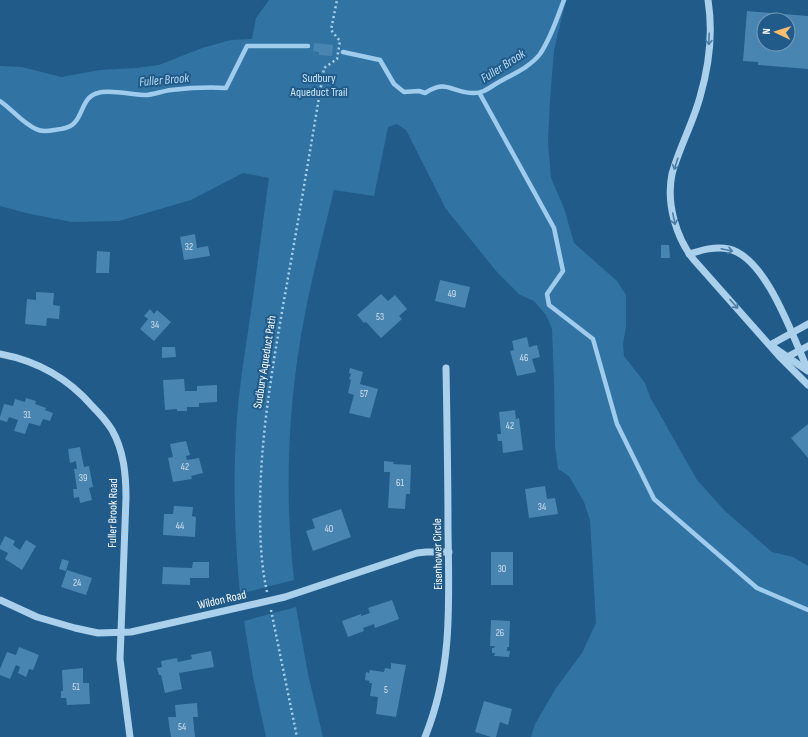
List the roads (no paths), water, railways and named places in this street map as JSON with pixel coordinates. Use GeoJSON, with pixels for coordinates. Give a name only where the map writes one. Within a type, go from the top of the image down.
{"type":"FeatureCollection","features":[{"type":"Feature","properties":{"kind":"street"},"geometry":{"type":"LineString","coordinates":[[708,0],[709,44],[704,79],[693,121],[677,160],[671,180],[671,200],[674,218],[679,234],[689,254],[770,345],[808,384]]}},
{"type":"Feature","properties":{"kind":"street"},"geometry":{"type":"LineString","coordinates":[[689,254],[712,248],[721,248],[738,252],[745,258],[758,271],[771,289],[808,371]]}},
{"type":"Feature","properties":{"kind":"street"},"geometry":{"type":"LineString","coordinates":[[770,345],[808,324]]}},
{"type":"Feature","properties":{"kind":"street"},"geometry":{"type":"LineString","coordinates":[[770,345],[808,371]]}},
{"type":"Feature","properties":{"kind":"street"},"geometry":{"type":"LineString","coordinates":[[787,357],[808,346]]}},
{"type":"Feature","properties":{"kind":"street","name":"Fuller Brook Road"},"geometry":{"type":"LineString","coordinates":[[0,354],[50,370],[68,383],[98,411],[112,430],[117,440],[123,463],[126,487],[120,632],[121,670],[130,737]]}},
{"type":"Feature","properties":{"kind":"street","name":"Eisenhower Circle"},"geometry":{"type":"LineString","coordinates":[[426,737],[441,688],[447,649],[449,552],[446,368]]}},
{"type":"Feature","properties":{"kind":"street","name":"Wildon Road"},"geometry":{"type":"LineString","coordinates":[[0,600],[37,616],[75,628],[98,633],[141,630],[269,601],[318,587],[417,553],[449,552]]}},
{"type":"Feature","properties":{"kind":"waterway","name":"Fuller Brook"},"geometry":{"type":"LineString","coordinates":[[343,52],[380,60],[394,84],[404,92],[419,91],[425,93],[439,87],[448,87],[465,92],[476,93],[486,90],[521,70],[536,59],[554,28],[564,0]]}},
{"type":"Feature","properties":{"kind":"waterway","name":"Fuller Brook"},"geometry":{"type":"LineString","coordinates":[[0,101],[26,123],[38,130],[47,131],[60,129],[69,127],[74,123],[90,97],[98,93],[115,92],[147,95],[178,89],[226,88],[247,46],[308,46]]}},
{"type":"Feature","properties":{"kind":"waterway"},"geometry":{"type":"LineString","coordinates":[[480,94],[554,228],[563,271],[547,294],[549,305],[593,339],[617,424],[654,499],[757,588],[808,610]]}},
{"type":"Feature","properties":{"kind":"park label","name":"Sudbury Aqueduct Trail"},"geometry":{"type":"Point","coordinates":[319,85]}}]}
